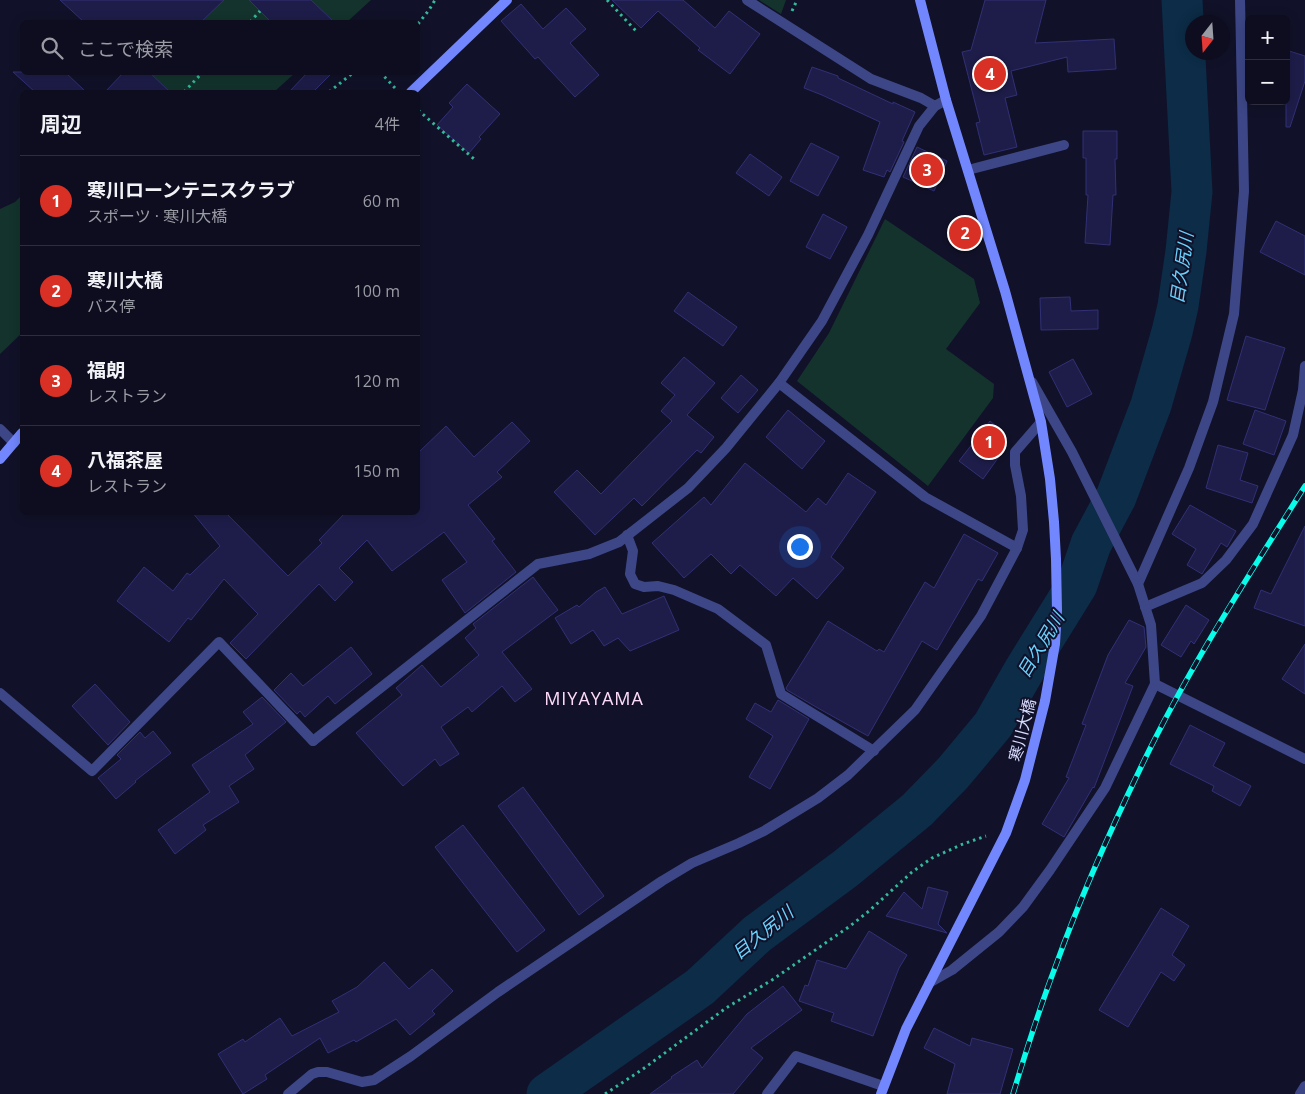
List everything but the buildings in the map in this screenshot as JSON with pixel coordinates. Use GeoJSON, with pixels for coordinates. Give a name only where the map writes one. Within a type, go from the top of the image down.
{"type":"FeatureCollection","features":[{"type":"Feature","properties":{"kind":"street"},"geometry":{"type":"LineString","coordinates":[[413,90],[506,0]]}},
{"type":"Feature","properties":{"kind":"street"},"geometry":{"type":"LineString","coordinates":[[747,0],[871,79],[921,98],[935,106]]}},
{"type":"Feature","properties":{"kind":"street","name":"寒川大橋"},"geometry":{"type":"LineString","coordinates":[[882,1090],[906,1029],[1006,834],[1025,780],[1045,702],[1055,644],[1056,558],[1050,479],[1041,422],[1002,282],[946,100],[920,0]]}},
{"type":"Feature","properties":{"kind":"street"},"geometry":{"type":"LineString","coordinates":[[1136,579],[1189,468],[1213,402],[1234,314],[1244,191],[1240,0]]}},
{"type":"Feature","properties":{"kind":"street"},"geometry":{"type":"LineString","coordinates":[[0,693],[92,771],[219,642],[313,740],[538,564],[588,554],[618,542],[688,488],[726,448],[778,383],[822,321],[868,234],[919,126],[935,106],[946,100]]}},
{"type":"Feature","properties":{"kind":"street"},"geometry":{"type":"LineString","coordinates":[[968,170],[1064,145]]}},
{"type":"Feature","properties":{"kind":"street"},"geometry":{"type":"LineString","coordinates":[[1145,607],[1202,583],[1226,560],[1253,524],[1293,435],[1303,390],[1305,366]]}},
{"type":"Feature","properties":{"kind":"street"},"geometry":{"type":"LineString","coordinates":[[930,983],[952,970],[992,937],[1024,907],[1104,788],[1155,684],[1151,625],[1136,579],[1072,452],[1028,376]]}},
{"type":"Feature","properties":{"kind":"street"},"geometry":{"type":"LineString","coordinates":[[778,383],[925,497],[1017,548]]}},
{"type":"Feature","properties":{"kind":"street"},"geometry":{"type":"LineString","coordinates":[[288,1094],[312,1074],[318,1072],[328,1072],[362,1082],[374,1080],[411,1056],[498,992],[662,881],[692,863],[739,844],[764,831],[818,798],[848,776],[915,710],[981,616],[1017,548],[1023,530],[1015,452],[1041,422]]}},
{"type":"Feature","properties":{"kind":"street"},"geometry":{"type":"LineString","coordinates":[[0,429],[14,443]]}},
{"type":"Feature","properties":{"kind":"street"},"geometry":{"type":"LineString","coordinates":[[0,459],[20,436]]}},
{"type":"Feature","properties":{"kind":"street"},"geometry":{"type":"LineString","coordinates":[[627,535],[633,551],[630,574],[635,584],[644,587],[658,586],[674,590],[718,609],[766,645],[781,694],[874,751]]}},
{"type":"Feature","properties":{"kind":"street"},"geometry":{"type":"LineString","coordinates":[[1155,684],[1305,759]]}},
{"type":"Feature","properties":{"kind":"street"},"geometry":{"type":"LineString","coordinates":[[767,1094],[796,1056],[882,1090]]}},
{"type":"Feature","properties":{"kind":"street"},"geometry":{"type":"LineString","coordinates":[[1300,1094],[1305,1086]]}},
{"type":"Feature","properties":{"kind":"path"},"geometry":{"type":"LineString","coordinates":[[420,21],[435,0]]}},
{"type":"Feature","properties":{"kind":"path"},"geometry":{"type":"LineString","coordinates":[[607,0],[637,32]]}},
{"type":"Feature","properties":{"kind":"path"},"geometry":{"type":"LineString","coordinates":[[252,20],[260,12]]}},
{"type":"Feature","properties":{"kind":"path"},"geometry":{"type":"LineString","coordinates":[[186,90],[200,75]]}},
{"type":"Feature","properties":{"kind":"path"},"geometry":{"type":"LineString","coordinates":[[332,90],[350,75]]}},
{"type":"Feature","properties":{"kind":"path"},"geometry":{"type":"LineString","coordinates":[[383,75],[398,90]]}},
{"type":"Feature","properties":{"kind":"path"},"geometry":{"type":"LineString","coordinates":[[420,112],[474,159]]}},
{"type":"Feature","properties":{"kind":"path"},"geometry":{"type":"LineString","coordinates":[[605,1094],[643,1069],[726,1008],[772,980],[850,926],[912,872],[932,858],[986,836],[1006,834]]}},
{"type":"Feature","properties":{"kind":"green space"},"geometry":{"type":"Polygon","coordinates":[[[197,0],[371,0],[349,20],[196,20],[197,0]]]}},
{"type":"Feature","properties":{"kind":"green space"},"geometry":{"type":"Polygon","coordinates":[[[759,0],[786,0],[781,14],[759,0]]]}},
{"type":"Feature","properties":{"kind":"green space"},"geometry":{"type":"Polygon","coordinates":[[[153,75],[293,75],[276,90],[141,90],[153,75]]]}},
{"type":"Feature","properties":{"kind":"green space"},"geometry":{"type":"Polygon","coordinates":[[[20,197],[20,335],[0,354],[0,209],[15,202],[20,197]]]}},
{"type":"Feature","properties":{"kind":"green space"},"geometry":{"type":"Polygon","coordinates":[[[885,219],[974,279],[980,303],[946,349],[994,384],[993,398],[928,486],[797,381],[829,333],[885,219]]]}},
{"type":"Feature","properties":{"kind":"waterway","name":"目久尻川"},"geometry":{"type":"LineString","coordinates":[[547,1094],[700,987],[757,934],[845,869],[917,810],[953,773],[993,725],[1077,585],[1091,544],[1116,497],[1151,405],[1178,306],[1192,192],[1182,0]]}},
{"type":"Feature","properties":{"kind":"railway"},"geometry":{"type":"LineString","coordinates":[[1013,1094],[1044,997],[1075,915],[1141,767],[1198,659],[1305,486]]}},
{"type":"Feature","properties":{"kind":"place","name":"八福茶屋"},"geometry":{"type":"Point","coordinates":[990,74]}},
{"type":"Feature","properties":{"kind":"place","name":"福朗"},"geometry":{"type":"Point","coordinates":[927,170]}},
{"type":"Feature","properties":{"kind":"place","name":"寒川大橋"},"geometry":{"type":"Point","coordinates":[965,233]}},
{"type":"Feature","properties":{"kind":"place","name":"寒川ローンテニスクラブ"},"geometry":{"type":"Point","coordinates":[989,442]}},
{"type":"Feature","properties":{"kind":"district","name":"MIYAYAMA"},"geometry":{"type":"Point","coordinates":[594,699]}}]}
